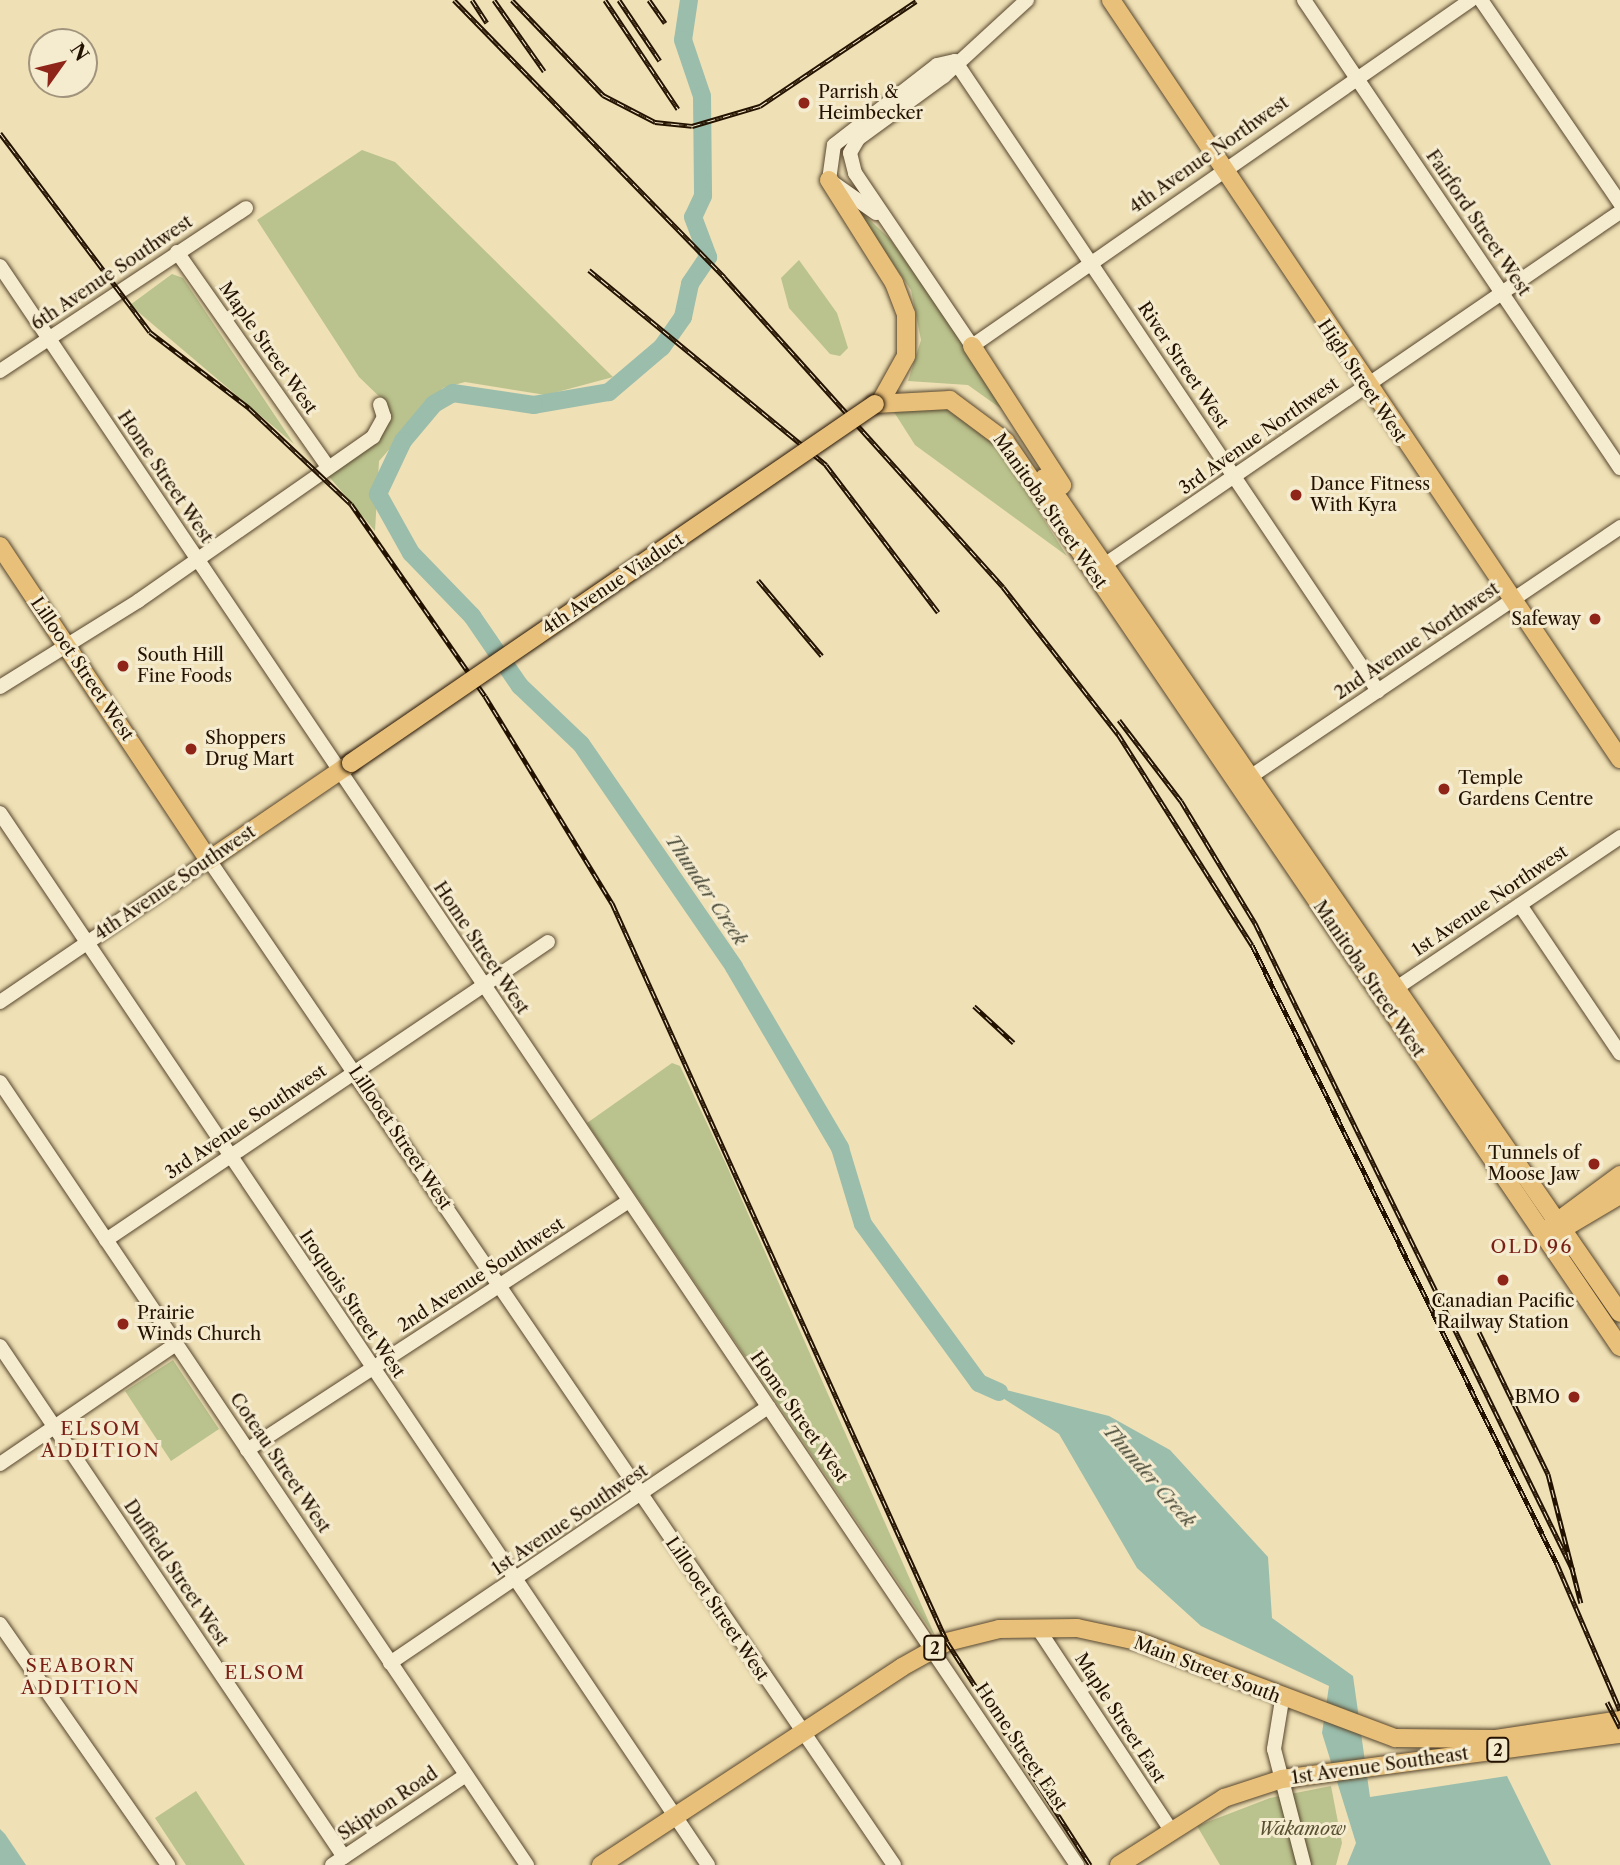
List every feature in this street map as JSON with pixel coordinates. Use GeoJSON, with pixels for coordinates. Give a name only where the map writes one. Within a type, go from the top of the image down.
{"type":"FeatureCollection","features":[{"type":"Feature","properties":{"kind":"main road","name":"High Street West"},"geometry":{"type":"LineString","coordinates":[[1111,0],[1364,385],[1620,759]]}},
{"type":"Feature","properties":{"kind":"main road"},"geometry":{"type":"LineString","coordinates":[[829,180],[894,283],[906,313],[906,356],[879,402]]}},
{"type":"Feature","properties":{"kind":"main road"},"geometry":{"type":"LineString","coordinates":[[972,346],[1101,568]]}},
{"type":"Feature","properties":{"kind":"main road","name":"Manitoba Street West"},"geometry":{"type":"LineString","coordinates":[[879,402],[940,398],[980,417],[1014,453],[1253,775],[1620,1313]]}},
{"type":"Feature","properties":{"kind":"main road","name":"4th Avenue Viaduct"},"geometry":{"type":"LineString","coordinates":[[344,768],[879,402]]}},
{"type":"Feature","properties":{"kind":"main road","name":"Lillooet Street West"},"geometry":{"type":"LineString","coordinates":[[0,546],[209,860]]}},
{"type":"Feature","properties":{"kind":"main road","name":"Manitoba Street West"},"geometry":{"type":"LineString","coordinates":[[1101,568],[1236,786],[1620,1347]]}},
{"type":"Feature","properties":{"kind":"main road","name":"4th Avenue Southwest"},"geometry":{"type":"LineString","coordinates":[[209,860],[344,768]]}},
{"type":"Feature","properties":{"kind":"main road"},"geometry":{"type":"LineString","coordinates":[[1544,1236],[1620,1175]]}},
{"type":"Feature","properties":{"kind":"main road"},"geometry":{"type":"LineString","coordinates":[[1560,1225],[1620,1195]]}},
{"type":"Feature","properties":{"kind":"main road","name":"Main Street South"},"geometry":{"type":"LineString","coordinates":[[601,1865],[800,1731],[935,1648],[974,1634],[1037,1627],[1137,1641],[1282,1700],[1370,1731],[1438,1742],[1496,1739],[1620,1720]]}},
{"type":"Feature","properties":{"kind":"main road","name":"1st Avenue Southeast"},"geometry":{"type":"LineString","coordinates":[[1119,1865],[1223,1798],[1282,1779],[1376,1764],[1620,1734]]}},
{"type":"Feature","properties":{"kind":"street"},"geometry":{"type":"LineString","coordinates":[[972,346],[852,168],[855,143],[1027,0]]}},
{"type":"Feature","properties":{"kind":"street","name":"Fairford Street West"},"geometry":{"type":"LineString","coordinates":[[1304,0],[1620,468]]}},
{"type":"Feature","properties":{"kind":"street","name":"4th Avenue Northwest"},"geometry":{"type":"LineString","coordinates":[[972,346],[1220,169],[1471,0]]}},
{"type":"Feature","properties":{"kind":"street"},"geometry":{"type":"LineString","coordinates":[[1481,0],[1620,203]]}},
{"type":"Feature","properties":{"kind":"street"},"geometry":{"type":"LineString","coordinates":[[886,222],[829,180],[831,151],[845,131],[937,65],[955,61]]}},
{"type":"Feature","properties":{"kind":"street","name":"River Street West"},"geometry":{"type":"LineString","coordinates":[[955,61],[1378,691]]}},
{"type":"Feature","properties":{"kind":"street","name":"6th Avenue Southwest"},"geometry":{"type":"LineString","coordinates":[[0,371],[246,208]]}},
{"type":"Feature","properties":{"kind":"street","name":"3rd Avenue Northwest"},"geometry":{"type":"LineString","coordinates":[[1101,568],[1501,291],[1620,212]]}},
{"type":"Feature","properties":{"kind":"street","name":"Maple Street West"},"geometry":{"type":"LineString","coordinates":[[177,252],[328,467]]}},
{"type":"Feature","properties":{"kind":"street","name":"Home Street West"},"geometry":{"type":"LineString","coordinates":[[0,266],[198,561],[344,768],[483,985],[768,1407],[935,1648]]}},
{"type":"Feature","properties":{"kind":"street"},"geometry":{"type":"LineString","coordinates":[[0,687],[64,643],[198,561],[373,437],[384,417],[380,405]]}},
{"type":"Feature","properties":{"kind":"street","name":"2nd Avenue Northwest"},"geometry":{"type":"LineString","coordinates":[[1236,786],[1620,527]]}},
{"type":"Feature","properties":{"kind":"street","name":"Iroquois Street West"},"geometry":{"type":"LineString","coordinates":[[0,813],[708,1865]]}},
{"type":"Feature","properties":{"kind":"street","name":"1st Avenue Northwest"},"geometry":{"type":"LineString","coordinates":[[1382,998],[1620,837]]}},
{"type":"Feature","properties":{"kind":"street","name":"4th Avenue Southwest"},"geometry":{"type":"LineString","coordinates":[[0,1002],[209,860]]}},
{"type":"Feature","properties":{"kind":"street","name":"Lillooet Street West"},"geometry":{"type":"LineString","coordinates":[[209,860],[499,1284],[641,1498],[894,1865]]}},
{"type":"Feature","properties":{"kind":"street"},"geometry":{"type":"LineString","coordinates":[[1520,905],[1620,1053]]}},
{"type":"Feature","properties":{"kind":"street","name":"3rd Avenue Southwest"},"geometry":{"type":"LineString","coordinates":[[106,1240],[548,942]]}},
{"type":"Feature","properties":{"kind":"street","name":"Coteau Street West"},"geometry":{"type":"LineString","coordinates":[[0,1082],[527,1865]]}},
{"type":"Feature","properties":{"kind":"street","name":"2nd Avenue Southwest"},"geometry":{"type":"LineString","coordinates":[[247,1450],[629,1200]]}},
{"type":"Feature","properties":{"kind":"street"},"geometry":{"type":"LineString","coordinates":[[0,1464],[176,1344]]}},
{"type":"Feature","properties":{"kind":"street","name":"Duffield Street West"},"geometry":{"type":"LineString","coordinates":[[0,1346],[338,1861]]}},
{"type":"Feature","properties":{"kind":"street","name":"1st Avenue Southwest"},"geometry":{"type":"LineString","coordinates":[[390,1663],[641,1498],[768,1407]]}},
{"type":"Feature","properties":{"kind":"street"},"geometry":{"type":"LineString","coordinates":[[0,1624],[168,1865]]}},
{"type":"Feature","properties":{"kind":"street","name":"Maple Street East"},"geometry":{"type":"LineString","coordinates":[[1037,1627],[1171,1830]]}},
{"type":"Feature","properties":{"kind":"street","name":"Home Street East"},"geometry":{"type":"LineString","coordinates":[[935,1648],[1077,1865]]}},
{"type":"Feature","properties":{"kind":"street"},"geometry":{"type":"LineString","coordinates":[[1282,1700],[1274,1749],[1304,1865]]}},
{"type":"Feature","properties":{"kind":"street","name":"Skipton Road"},"geometry":{"type":"LineString","coordinates":[[338,1861],[466,1774]]}},
{"type":"Feature","properties":{"kind":"green space"},"geometry":{"type":"Polygon","coordinates":[[[362,150],[395,162],[613,377],[546,395],[465,382],[443,388],[379,461],[375,531],[326,473],[373,441],[386,403],[359,377],[257,220],[362,150]]]}},
{"type":"Feature","properties":{"kind":"green space"},"geometry":{"type":"Polygon","coordinates":[[[852,203],[891,240],[1017,420],[968,385],[908,381],[921,340],[911,290],[852,203]]]}},
{"type":"Feature","properties":{"kind":"green space"},"geometry":{"type":"Polygon","coordinates":[[[799,260],[837,313],[848,348],[840,356],[830,354],[789,308],[781,278],[799,260]]]}},
{"type":"Feature","properties":{"kind":"green space"},"geometry":{"type":"Polygon","coordinates":[[[172,274],[183,278],[294,444],[130,305],[172,274]]]}},
{"type":"Feature","properties":{"kind":"green space"},"geometry":{"type":"Polygon","coordinates":[[[936,403],[986,428],[1067,556],[915,445],[894,412],[936,403]]]}},
{"type":"Feature","properties":{"kind":"green space"},"geometry":{"type":"Polygon","coordinates":[[[672,1063],[680,1066],[726,1164],[936,1638],[587,1123],[672,1063]]]}},
{"type":"Feature","properties":{"kind":"green space"},"geometry":{"type":"Polygon","coordinates":[[[173,1360],[219,1429],[171,1461],[125,1391],[173,1360]]]}},
{"type":"Feature","properties":{"kind":"green space","name":"Wakamow"},"geometry":{"type":"Polygon","coordinates":[[[1331,1786],[1342,1843],[1336,1865],[1220,1865],[1197,1826],[1270,1798],[1331,1786]]]}},
{"type":"Feature","properties":{"kind":"green space"},"geometry":{"type":"Polygon","coordinates":[[[196,1791],[245,1865],[186,1865],[155,1818],[196,1791]]]}},
{"type":"Feature","properties":{"kind":"water"},"geometry":{"type":"Polygon","coordinates":[[[979,1383],[1109,1416],[1170,1450],[1268,1557],[1272,1618],[1353,1676],[1370,1797],[1507,1776],[1551,1865],[1347,1865],[1356,1843],[1322,1733],[1329,1686],[1201,1626],[1137,1568],[1059,1434],[979,1383]]]}},
{"type":"Feature","properties":{"kind":"water"},"geometry":{"type":"Polygon","coordinates":[[[0,1829],[5,1834],[26,1865],[0,1865],[0,1829]]]}},
{"type":"Feature","properties":{"kind":"waterway","name":"Thunder Creek"},"geometry":{"type":"LineString","coordinates":[[689,0],[683,40],[702,96],[703,196],[693,217],[708,257],[690,284],[683,317],[662,347],[609,392],[534,405],[453,393],[434,404],[403,441],[378,494],[411,553],[472,616],[520,686],[581,744],[734,967],[840,1148],[863,1224],[979,1383],[999,1392]]}},
{"type":"Feature","properties":{"kind":"railway"},"geometry":{"type":"LineString","coordinates":[[454,0],[724,277],[1003,587],[1118,734],[1252,945],[1557,1564],[1620,1710]]}},
{"type":"Feature","properties":{"kind":"railway"},"geometry":{"type":"LineString","coordinates":[[472,0],[487,23]]}},
{"type":"Feature","properties":{"kind":"railway"},"geometry":{"type":"LineString","coordinates":[[494,0],[544,71]]}},
{"type":"Feature","properties":{"kind":"railway"},"geometry":{"type":"LineString","coordinates":[[512,0],[603,95],[655,122],[692,126],[760,106],[916,1]]}},
{"type":"Feature","properties":{"kind":"railway"},"geometry":{"type":"LineString","coordinates":[[605,0],[678,109]]}},
{"type":"Feature","properties":{"kind":"railway"},"geometry":{"type":"LineString","coordinates":[[619,0],[660,61]]}},
{"type":"Feature","properties":{"kind":"railway"},"geometry":{"type":"LineString","coordinates":[[649,0],[665,23]]}},
{"type":"Feature","properties":{"kind":"railway"},"geometry":{"type":"LineString","coordinates":[[0,133],[150,332],[249,408],[351,504],[485,696],[612,903],[947,1642],[1090,1865]]}},
{"type":"Feature","properties":{"kind":"railway"},"geometry":{"type":"LineString","coordinates":[[589,270],[826,465],[938,612]]}},
{"type":"Feature","properties":{"kind":"railway"},"geometry":{"type":"LineString","coordinates":[[758,580],[822,656]]}},
{"type":"Feature","properties":{"kind":"railway"},"geometry":{"type":"LineString","coordinates":[[1119,720],[1181,801],[1255,923],[1573,1570]]}},
{"type":"Feature","properties":{"kind":"railway"},"geometry":{"type":"LineString","coordinates":[[974,1006],[1014,1043]]}},
{"type":"Feature","properties":{"kind":"railway"},"geometry":{"type":"LineString","coordinates":[[1479,1332],[1548,1474],[1581,1603]]}},
{"type":"Feature","properties":{"kind":"railway"},"geometry":{"type":"LineString","coordinates":[[1607,1702],[1620,1728]]}},
{"type":"Feature","properties":{"kind":"place","name":"Parrish & Heimbecker"},"geometry":{"type":"Point","coordinates":[804,103]}},
{"type":"Feature","properties":{"kind":"place","name":"Dance Fitness With Kyra"},"geometry":{"type":"Point","coordinates":[1296,495]}},
{"type":"Feature","properties":{"kind":"place","name":"Safeway"},"geometry":{"type":"Point","coordinates":[1595,619]}},
{"type":"Feature","properties":{"kind":"place","name":"South Hill Fine Foods"},"geometry":{"type":"Point","coordinates":[123,666]}},
{"type":"Feature","properties":{"kind":"place","name":"Shoppers Drug Mart"},"geometry":{"type":"Point","coordinates":[191,749]}},
{"type":"Feature","properties":{"kind":"place","name":"Temple Gardens Centre"},"geometry":{"type":"Point","coordinates":[1444,789]}},
{"type":"Feature","properties":{"kind":"place","name":"Tunnels of Moose Jaw"},"geometry":{"type":"Point","coordinates":[1594,1164]}},
{"type":"Feature","properties":{"kind":"place","name":"Canadian Pacific Railway Station"},"geometry":{"type":"Point","coordinates":[1503,1280]}},
{"type":"Feature","properties":{"kind":"place","name":"Prairie Winds Church"},"geometry":{"type":"Point","coordinates":[123,1324]}},
{"type":"Feature","properties":{"kind":"place","name":"BMO"},"geometry":{"type":"Point","coordinates":[1574,1397]}},
{"type":"Feature","properties":{"kind":"district","name":"OLD 96"},"geometry":{"type":"Point","coordinates":[1532,1247]}},
{"type":"Feature","properties":{"kind":"district","name":"ELSOM ADDITION"},"geometry":{"type":"Point","coordinates":[101,1440]}},
{"type":"Feature","properties":{"kind":"district","name":"ELSOM"},"geometry":{"type":"Point","coordinates":[265,1673]}},
{"type":"Feature","properties":{"kind":"district","name":"SEABORN ADDITION"},"geometry":{"type":"Point","coordinates":[81,1677]}}]}
